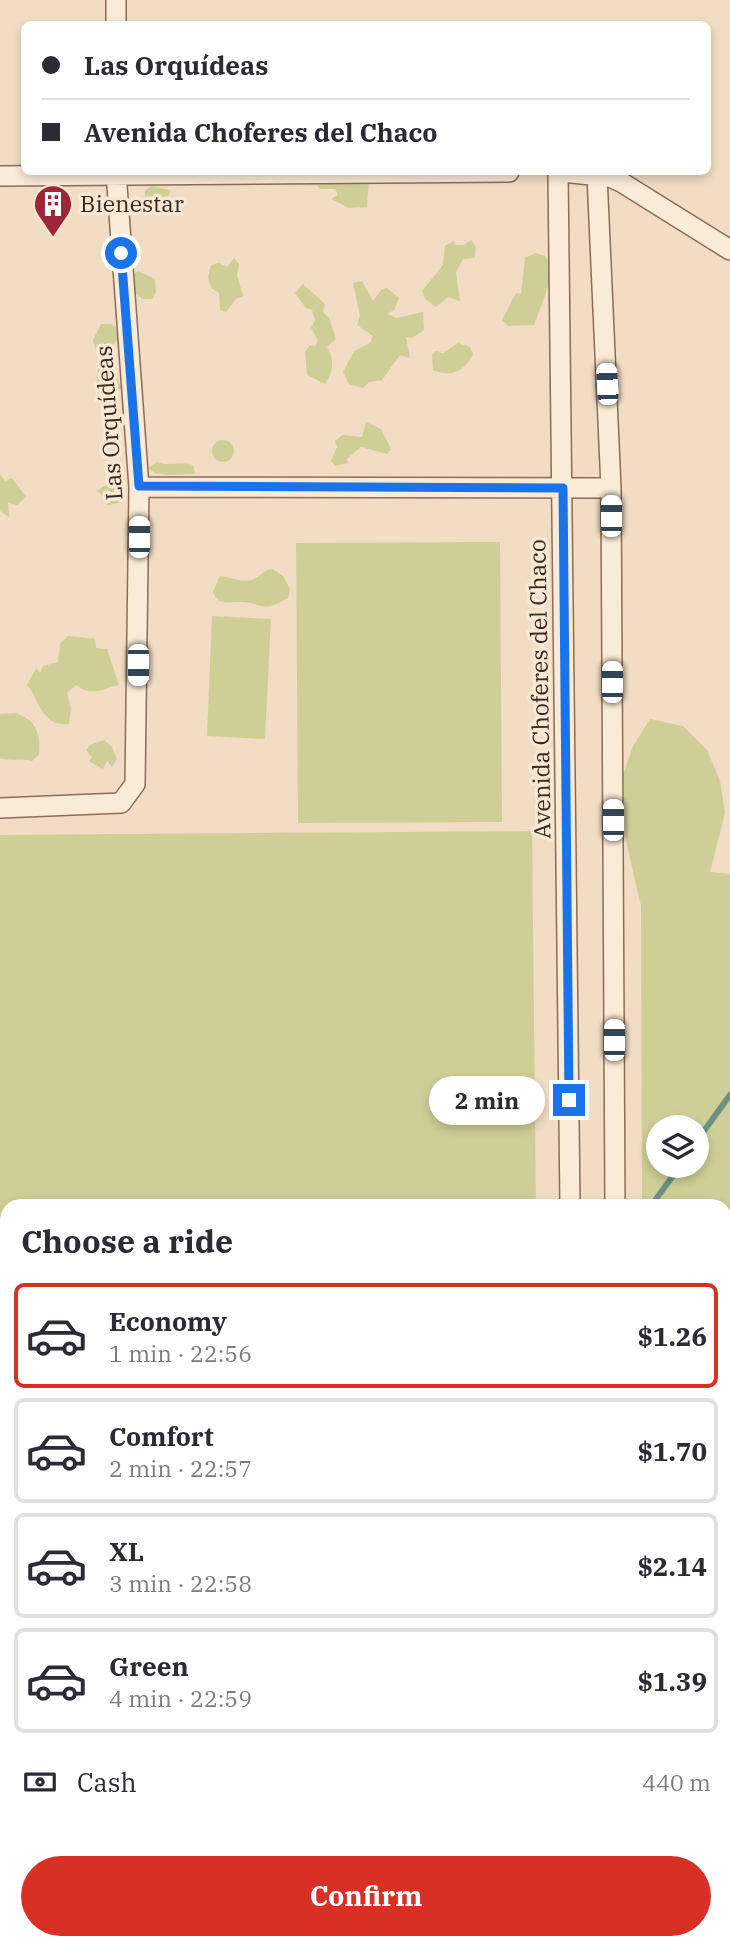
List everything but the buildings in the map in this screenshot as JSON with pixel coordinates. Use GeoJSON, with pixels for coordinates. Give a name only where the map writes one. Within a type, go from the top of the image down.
{"type":"FeatureCollection","features":[{"type":"Feature","properties":{"kind":"street"},"geometry":{"type":"LineString","coordinates":[[116,0],[116,21]]}},
{"type":"Feature","properties":{"kind":"street"},"geometry":{"type":"LineString","coordinates":[[0,176],[39,175]]}},
{"type":"Feature","properties":{"kind":"street","name":"Las Orquídeas"},"geometry":{"type":"LineString","coordinates":[[0,808],[121,803],[135,784],[138,767],[139,486],[116,175]]}},
{"type":"Feature","properties":{"kind":"street","name":"Avenida Choferes del Chaco"},"geometry":{"type":"LineString","coordinates":[[560,175],[570,1199]]}},
{"type":"Feature","properties":{"kind":"street"},"geometry":{"type":"LineString","coordinates":[[615,1199],[611,488],[597,175],[621,182],[730,250]]}},
{"type":"Feature","properties":{"kind":"street"},"geometry":{"type":"LineString","coordinates":[[139,486],[611,488]]}},
{"type":"Feature","properties":{"kind":"shaded area"},"geometry":{"type":"Polygon","coordinates":[[[310,176],[369,177],[367,207],[349,208],[331,199],[338,195],[335,189],[320,189],[310,176]]]}},
{"type":"Feature","properties":{"kind":"shaded area"},"geometry":{"type":"Polygon","coordinates":[[[151,186],[171,190],[164,203],[156,209],[152,209],[145,200],[145,191],[151,186]]]}},
{"type":"Feature","properties":{"kind":"shaded area"},"geometry":{"type":"Polygon","coordinates":[[[471,240],[476,247],[475,258],[463,259],[456,272],[460,301],[448,297],[436,307],[425,299],[422,291],[443,265],[445,246],[453,241],[456,245],[464,245],[471,240]]]}},
{"type":"Feature","properties":{"kind":"shaded area"},"geometry":{"type":"Polygon","coordinates":[[[536,253],[545,256],[554,271],[534,325],[508,326],[502,320],[516,293],[521,294],[525,258],[536,253]]]}},
{"type":"Feature","properties":{"kind":"shaded area"},"geometry":{"type":"Polygon","coordinates":[[[234,258],[239,264],[237,275],[243,296],[236,299],[226,312],[220,310],[219,293],[211,288],[208,277],[211,265],[219,263],[227,267],[234,258]]]}},
{"type":"Feature","properties":{"kind":"shaded area"},"geometry":{"type":"Polygon","coordinates":[[[138,271],[155,279],[156,292],[152,299],[143,299],[130,291],[129,278],[138,271]]]}},
{"type":"Feature","properties":{"kind":"shaded area"},"geometry":{"type":"Polygon","coordinates":[[[362,281],[373,301],[382,289],[387,288],[399,298],[394,310],[387,314],[397,318],[423,312],[424,330],[412,338],[406,337],[410,358],[400,355],[382,380],[369,382],[363,388],[349,384],[343,372],[354,351],[370,343],[373,336],[357,325],[360,316],[353,283],[362,281]]]}},
{"type":"Feature","properties":{"kind":"shaded area"},"geometry":{"type":"Polygon","coordinates":[[[303,284],[325,304],[323,312],[329,318],[336,339],[327,347],[332,366],[325,384],[307,375],[305,352],[310,345],[315,347],[318,340],[311,328],[315,320],[312,310],[306,308],[295,293],[303,284]]]}},
{"type":"Feature","properties":{"kind":"shaded area"},"geometry":{"type":"Polygon","coordinates":[[[101,324],[111,324],[118,329],[119,337],[114,344],[96,351],[93,340],[101,324]]]}},
{"type":"Feature","properties":{"kind":"shaded area"},"geometry":{"type":"Polygon","coordinates":[[[458,343],[470,347],[473,354],[466,365],[451,373],[433,370],[432,355],[436,351],[443,353],[458,343]]]}},
{"type":"Feature","properties":{"kind":"shaded area"},"geometry":{"type":"Polygon","coordinates":[[[107,362],[115,370],[121,388],[115,393],[101,393],[97,387],[98,369],[107,362]]]}},
{"type":"Feature","properties":{"kind":"shaded area"},"geometry":{"type":"Polygon","coordinates":[[[366,422],[381,429],[391,449],[387,454],[361,447],[347,459],[348,463],[336,466],[331,461],[337,447],[335,441],[342,435],[362,437],[366,422]]]}},
{"type":"Feature","properties":{"kind":"shaded area"},"geometry":{"type":"Polygon","coordinates":[[[223,440],[231,443],[234,451],[231,459],[223,462],[215,459],[212,451],[215,443],[223,440]]]}},
{"type":"Feature","properties":{"kind":"shaded area"},"geometry":{"type":"Polygon","coordinates":[[[157,462],[193,465],[195,474],[155,473],[148,468],[157,462]]]}},
{"type":"Feature","properties":{"kind":"shaded area"},"geometry":{"type":"Polygon","coordinates":[[[0,474],[5,481],[12,478],[26,497],[17,505],[8,503],[9,517],[0,511],[0,474]]]}},
{"type":"Feature","properties":{"kind":"shaded area"},"geometry":{"type":"Polygon","coordinates":[[[113,480],[118,484],[120,503],[107,505],[109,500],[97,491],[113,480]]]}},
{"type":"Feature","properties":{"kind":"shaded area"},"geometry":{"type":"Polygon","coordinates":[[[500,542],[502,822],[298,823],[296,543],[500,542]]]}},
{"type":"Feature","properties":{"kind":"shaded area"},"geometry":{"type":"Polygon","coordinates":[[[272,569],[283,576],[290,589],[288,598],[272,606],[224,602],[215,597],[213,592],[220,576],[247,581],[272,569]]]}},
{"type":"Feature","properties":{"kind":"shaded area"},"geometry":{"type":"Polygon","coordinates":[[[212,616],[271,619],[265,739],[207,736],[212,616]]]}},
{"type":"Feature","properties":{"kind":"shaded area"},"geometry":{"type":"Polygon","coordinates":[[[68,636],[95,639],[96,648],[107,649],[119,685],[87,691],[76,685],[67,693],[71,708],[69,724],[60,724],[47,717],[27,685],[36,668],[40,673],[43,666],[58,662],[60,644],[68,636]]]}},
{"type":"Feature","properties":{"kind":"shaded area"},"geometry":{"type":"Polygon","coordinates":[[[15,713],[28,719],[36,728],[39,754],[32,761],[0,758],[0,714],[15,713]]]}},
{"type":"Feature","properties":{"kind":"shaded area"},"geometry":{"type":"Polygon","coordinates":[[[650,719],[683,726],[707,750],[720,781],[725,813],[710,872],[730,874],[730,1199],[642,1199],[641,906],[626,841],[623,775],[633,746],[650,719]]]}},
{"type":"Feature","properties":{"kind":"shaded area"},"geometry":{"type":"Polygon","coordinates":[[[104,740],[112,747],[117,759],[112,767],[107,761],[103,769],[89,761],[92,757],[86,750],[90,745],[104,740]]]}},
{"type":"Feature","properties":{"kind":"shaded area"},"geometry":{"type":"Polygon","coordinates":[[[532,831],[536,1199],[0,1199],[0,835],[532,831]]]}},
{"type":"Feature","properties":{"kind":"waterway"},"geometry":{"type":"LineString","coordinates":[[709,1124],[730,1095]]}},
{"type":"Feature","properties":{"kind":"waterway"},"geometry":{"type":"LineString","coordinates":[[656,1199],[671,1178]]}},
{"type":"Feature","properties":{"kind":"place","name":"Bienestar"},"geometry":{"type":"Point","coordinates":[53,238]}},
{"type":"Feature","properties":{"kind":"route"},"geometry":{"type":"LineString","coordinates":[[121,253],[139,486],[563,488],[569,1100]]}}]}
